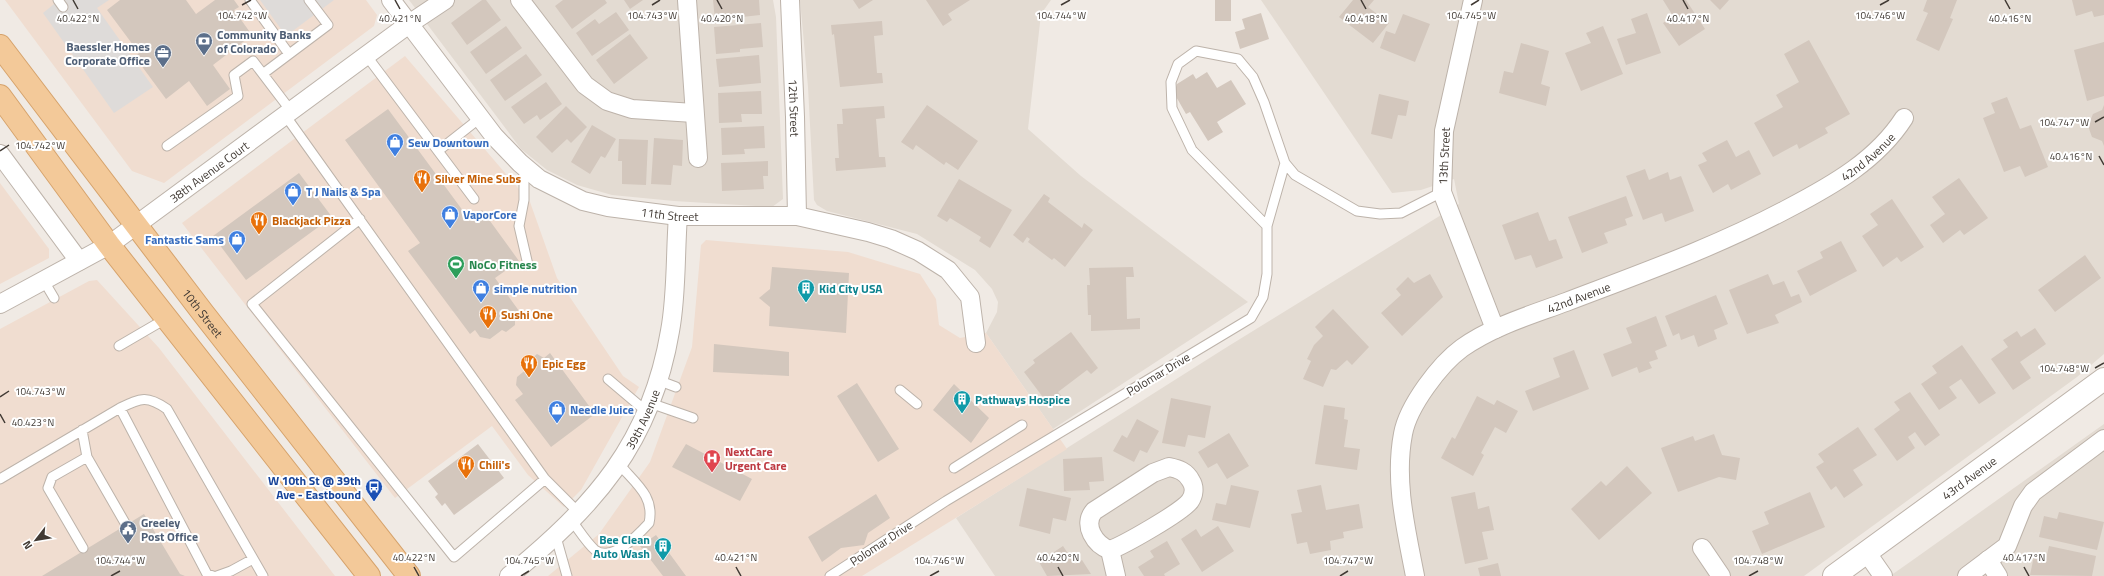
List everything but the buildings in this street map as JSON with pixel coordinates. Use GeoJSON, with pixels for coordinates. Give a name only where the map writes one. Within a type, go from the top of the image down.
{"type":"FeatureCollection","features":[{"type":"Feature","properties":{"kind":"main road","name":"10th Street"},"geometry":{"type":"LineString","coordinates":[[0,46],[136,226],[409,576]]}},
{"type":"Feature","properties":{"kind":"main road"},"geometry":{"type":"LineString","coordinates":[[0,96],[109,245],[369,576]]}},
{"type":"Feature","properties":{"kind":"street","name":"11th Street"},"geometry":{"type":"LineString","coordinates":[[391,0],[494,136],[524,166],[539,178],[584,201],[608,207],[678,216],[797,216],[868,232],[891,239],[918,250],[948,270],[970,297],[976,343]]}},
{"type":"Feature","properties":{"kind":"street","name":"38th Avenue Court"},"geometry":{"type":"LineString","coordinates":[[0,304],[109,245],[409,24],[445,0]]}},
{"type":"Feature","properties":{"kind":"street"},"geometry":{"type":"LineString","coordinates":[[520,0],[585,85],[607,101],[632,109],[694,113]]}},
{"type":"Feature","properties":{"kind":"street"},"geometry":{"type":"LineString","coordinates":[[687,0],[698,158]]}},
{"type":"Feature","properties":{"kind":"street","name":"12th Street"},"geometry":{"type":"LineString","coordinates":[[790,0],[795,117],[797,216]]}},
{"type":"Feature","properties":{"kind":"street","name":"13th Street"},"geometry":{"type":"LineString","coordinates":[[1473,0],[1444,131],[1442,192],[1495,329]]}},
{"type":"Feature","properties":{"kind":"street","name":"42nd Avenue"},"geometry":{"type":"LineString","coordinates":[[1415,576],[1404,520],[1399,471],[1403,432],[1417,400],[1444,364],[1462,348],[1495,329],[1695,253],[1744,232],[1811,197],[1848,174],[1874,155],[1894,134],[1904,118]]}},
{"type":"Feature","properties":{"kind":"street"},"geometry":{"type":"LineString","coordinates":[[0,154],[79,261]]}},
{"type":"Feature","properties":{"kind":"street","name":"39th Avenue"},"geometry":{"type":"LineString","coordinates":[[509,576],[556,537],[599,491],[626,454],[648,408],[668,384],[670,330],[678,216]]}},
{"type":"Feature","properties":{"kind":"street","name":"43rd Avenue"},"geometry":{"type":"LineString","coordinates":[[1837,575],[2104,379]]}},
{"type":"Feature","properties":{"kind":"street"},"geometry":{"type":"LineString","coordinates":[[1967,576],[2007,546],[2023,506],[2033,492],[2104,439]]}},
{"type":"Feature","properties":{"kind":"street"},"geometry":{"type":"LineString","coordinates":[[1169,467],[1179,469],[1186,474],[1194,487],[1191,500],[1186,506],[1122,546],[1110,550],[1098,544],[1090,530],[1089,520],[1094,511],[1160,469],[1169,467]]}},
{"type":"Feature","properties":{"kind":"street"},"geometry":{"type":"LineString","coordinates":[[1702,548],[1721,576]]}},
{"type":"Feature","properties":{"kind":"street"},"geometry":{"type":"LineString","coordinates":[[1110,550],[1116,576]]}},
{"type":"Feature","properties":{"kind":"street"},"geometry":{"type":"LineString","coordinates":[[1868,553],[1883,576]]}},
{"type":"Feature","properties":{"kind":"street"},"geometry":{"type":"LineString","coordinates":[[1988,560],[1998,576]]}},
{"type":"Feature","properties":{"kind":"lane"},"geometry":{"type":"LineString","coordinates":[[250,0],[289,54]]}},
{"type":"Feature","properties":{"kind":"lane"},"geometry":{"type":"LineString","coordinates":[[264,73],[328,25],[309,0]]}},
{"type":"Feature","properties":{"kind":"lane"},"geometry":{"type":"LineString","coordinates":[[1267,226],[1192,150],[1172,108],[1171,82],[1178,64],[1196,51],[1238,59],[1253,77],[1264,102],[1284,163],[1295,175],[1357,211],[1380,214],[1401,213],[1442,192]]}},
{"type":"Feature","properties":{"kind":"lane"},"geometry":{"type":"LineString","coordinates":[[366,56],[474,199]]}},
{"type":"Feature","properties":{"kind":"lane"},"geometry":{"type":"LineString","coordinates":[[166,146],[238,96],[234,75],[253,61],[264,73],[288,113],[360,219],[545,479],[575,516],[596,550],[606,554],[616,551],[649,523],[650,504],[644,493],[619,464]]}},
{"type":"Feature","properties":{"kind":"lane"},"geometry":{"type":"LineString","coordinates":[[438,151],[480,118]]}},
{"type":"Feature","properties":{"kind":"lane","name":"Polomar Drive"},"geometry":{"type":"LineString","coordinates":[[830,576],[946,501],[1251,318],[1263,297],[1267,274],[1267,226],[1284,163]]}},
{"type":"Feature","properties":{"kind":"lane"},"geometry":{"type":"LineString","coordinates":[[524,166],[524,200],[519,226],[528,265]]}},
{"type":"Feature","properties":{"kind":"lane"},"geometry":{"type":"LineString","coordinates":[[360,219],[252,304],[454,557],[545,479]]}},
{"type":"Feature","properties":{"kind":"lane"},"geometry":{"type":"LineString","coordinates":[[44,281],[54,298]]}},
{"type":"Feature","properties":{"kind":"lane"},"geometry":{"type":"LineString","coordinates":[[119,346],[167,318]]}},
{"type":"Feature","properties":{"kind":"lane"},"geometry":{"type":"LineString","coordinates":[[608,378],[648,408],[693,418]]}},
{"type":"Feature","properties":{"kind":"lane"},"geometry":{"type":"LineString","coordinates":[[900,390],[917,404]]}},
{"type":"Feature","properties":{"kind":"lane"},"geometry":{"type":"LineString","coordinates":[[0,479],[120,408],[140,398],[155,400],[167,409],[263,576]]}},
{"type":"Feature","properties":{"kind":"lane"},"geometry":{"type":"LineString","coordinates":[[120,408],[207,574],[213,576]]}},
{"type":"Feature","properties":{"kind":"lane"},"geometry":{"type":"LineString","coordinates":[[954,468],[1022,425]]}},
{"type":"Feature","properties":{"kind":"lane"},"geometry":{"type":"LineString","coordinates":[[82,430],[87,457],[125,523]]}},
{"type":"Feature","properties":{"kind":"lane"},"geometry":{"type":"LineString","coordinates":[[83,548],[48,488],[52,477],[87,457]]}},
{"type":"Feature","properties":{"kind":"lane"},"geometry":{"type":"LineString","coordinates":[[556,537],[567,576]]}},
{"type":"Feature","properties":{"kind":"lane"},"geometry":{"type":"LineString","coordinates":[[217,576],[231,571],[253,559]]}},
{"type":"Feature","properties":{"kind":"shaded area"},"geometry":{"type":"Polygon","coordinates":[[[5,0],[366,0],[377,15],[374,26],[164,183],[132,171],[5,0]]]}},
{"type":"Feature","properties":{"kind":"shaded area"},"geometry":{"type":"Polygon","coordinates":[[[59,0],[109,0],[97,8],[153,87],[114,113],[43,13],[59,0]]]}},
{"type":"Feature","properties":{"kind":"shaded area"},"geometry":{"type":"Polygon","coordinates":[[[260,0],[334,0],[286,36],[260,0]]]}},
{"type":"Feature","properties":{"kind":"shaded area"},"geometry":{"type":"Polygon","coordinates":[[[409,0],[773,0],[776,17],[783,199],[772,207],[674,201],[612,195],[577,185],[547,170],[521,149],[409,0]]]}},
{"type":"Feature","properties":{"kind":"shaded area"},"geometry":{"type":"Polygon","coordinates":[[[800,0],[1051,0],[1041,14],[1028,129],[1081,176],[1248,302],[1053,429],[986,333],[997,312],[998,302],[992,289],[975,270],[917,234],[827,211],[817,205],[814,200],[808,87],[800,0]]]}},
{"type":"Feature","properties":{"kind":"shaded area"},"geometry":{"type":"Polygon","coordinates":[[[1261,0],[2104,0],[2104,354],[2077,377],[1804,576],[995,576],[956,518],[1227,347],[1459,204],[1454,179],[1421,190],[1392,193],[1261,0]]]}},
{"type":"Feature","properties":{"kind":"shaded area"},"geometry":{"type":"Polygon","coordinates":[[[405,56],[530,202],[557,278],[623,376],[639,387],[581,490],[564,507],[528,475],[492,426],[395,498],[182,223],[405,56]]]}},
{"type":"Feature","properties":{"kind":"shaded area"},"geometry":{"type":"Polygon","coordinates":[[[0,183],[49,249],[49,258],[0,284],[0,183]]]}},
{"type":"Feature","properties":{"kind":"shaded area"},"geometry":{"type":"Polygon","coordinates":[[[706,240],[848,252],[920,274],[936,299],[939,325],[960,338],[986,333],[1067,449],[862,576],[548,576],[599,534],[650,462],[692,347],[701,245],[706,240]]]}},
{"type":"Feature","properties":{"kind":"shaded area"},"geometry":{"type":"Polygon","coordinates":[[[97,280],[159,348],[335,576],[0,576],[0,329],[89,281],[97,280]]]}},
{"type":"Feature","properties":{"kind":"shaded area"},"geometry":{"type":"Polygon","coordinates":[[[2104,424],[2104,576],[1890,576],[1910,562],[2104,424]]]}},
{"type":"Feature","properties":{"kind":"place","name":"Community Banks of Colorado"},"geometry":{"type":"Point","coordinates":[204,56]}},
{"type":"Feature","properties":{"kind":"place","name":"Baessler Homes Corporate Office"},"geometry":{"type":"Point","coordinates":[163,68]}},
{"type":"Feature","properties":{"kind":"place","name":"Sew Downtown"},"geometry":{"type":"Point","coordinates":[395,157]}},
{"type":"Feature","properties":{"kind":"place","name":"Silver Mine Subs"},"geometry":{"type":"Point","coordinates":[422,193]}},
{"type":"Feature","properties":{"kind":"place","name":"T J Nails & Spa"},"geometry":{"type":"Point","coordinates":[293,206]}},
{"type":"Feature","properties":{"kind":"place","name":"VaporCore"},"geometry":{"type":"Point","coordinates":[450,229]}},
{"type":"Feature","properties":{"kind":"place","name":"Blackjack Pizza"},"geometry":{"type":"Point","coordinates":[259,235]}},
{"type":"Feature","properties":{"kind":"place","name":"Fantastic Sams"},"geometry":{"type":"Point","coordinates":[237,254]}},
{"type":"Feature","properties":{"kind":"place","name":"NoCo Fitness"},"geometry":{"type":"Point","coordinates":[456,279]}},
{"type":"Feature","properties":{"kind":"place","name":"simple nutrition"},"geometry":{"type":"Point","coordinates":[481,303]}},
{"type":"Feature","properties":{"kind":"place","name":"Kid City USA"},"geometry":{"type":"Point","coordinates":[806,303]}},
{"type":"Feature","properties":{"kind":"place","name":"Sushi One"},"geometry":{"type":"Point","coordinates":[488,329]}},
{"type":"Feature","properties":{"kind":"place","name":"Epic Egg"},"geometry":{"type":"Point","coordinates":[529,378]}},
{"type":"Feature","properties":{"kind":"place","name":"Pathways Hospice"},"geometry":{"type":"Point","coordinates":[962,414]}},
{"type":"Feature","properties":{"kind":"place","name":"Needle Juice"},"geometry":{"type":"Point","coordinates":[557,424]}},
{"type":"Feature","properties":{"kind":"place","name":"NextCare Urgent Care"},"geometry":{"type":"Point","coordinates":[712,473]}},
{"type":"Feature","properties":{"kind":"place","name":"Chili's"},"geometry":{"type":"Point","coordinates":[466,479]}},
{"type":"Feature","properties":{"kind":"place","name":"W 10th St @ 39th Ave - Eastbound"},"geometry":{"type":"Point","coordinates":[374,502]}},
{"type":"Feature","properties":{"kind":"place","name":"Greeley Post Office"},"geometry":{"type":"Point","coordinates":[128,544]}},
{"type":"Feature","properties":{"kind":"place","name":"Bee Clean Auto Wash"},"geometry":{"type":"Point","coordinates":[663,561]}}]}
